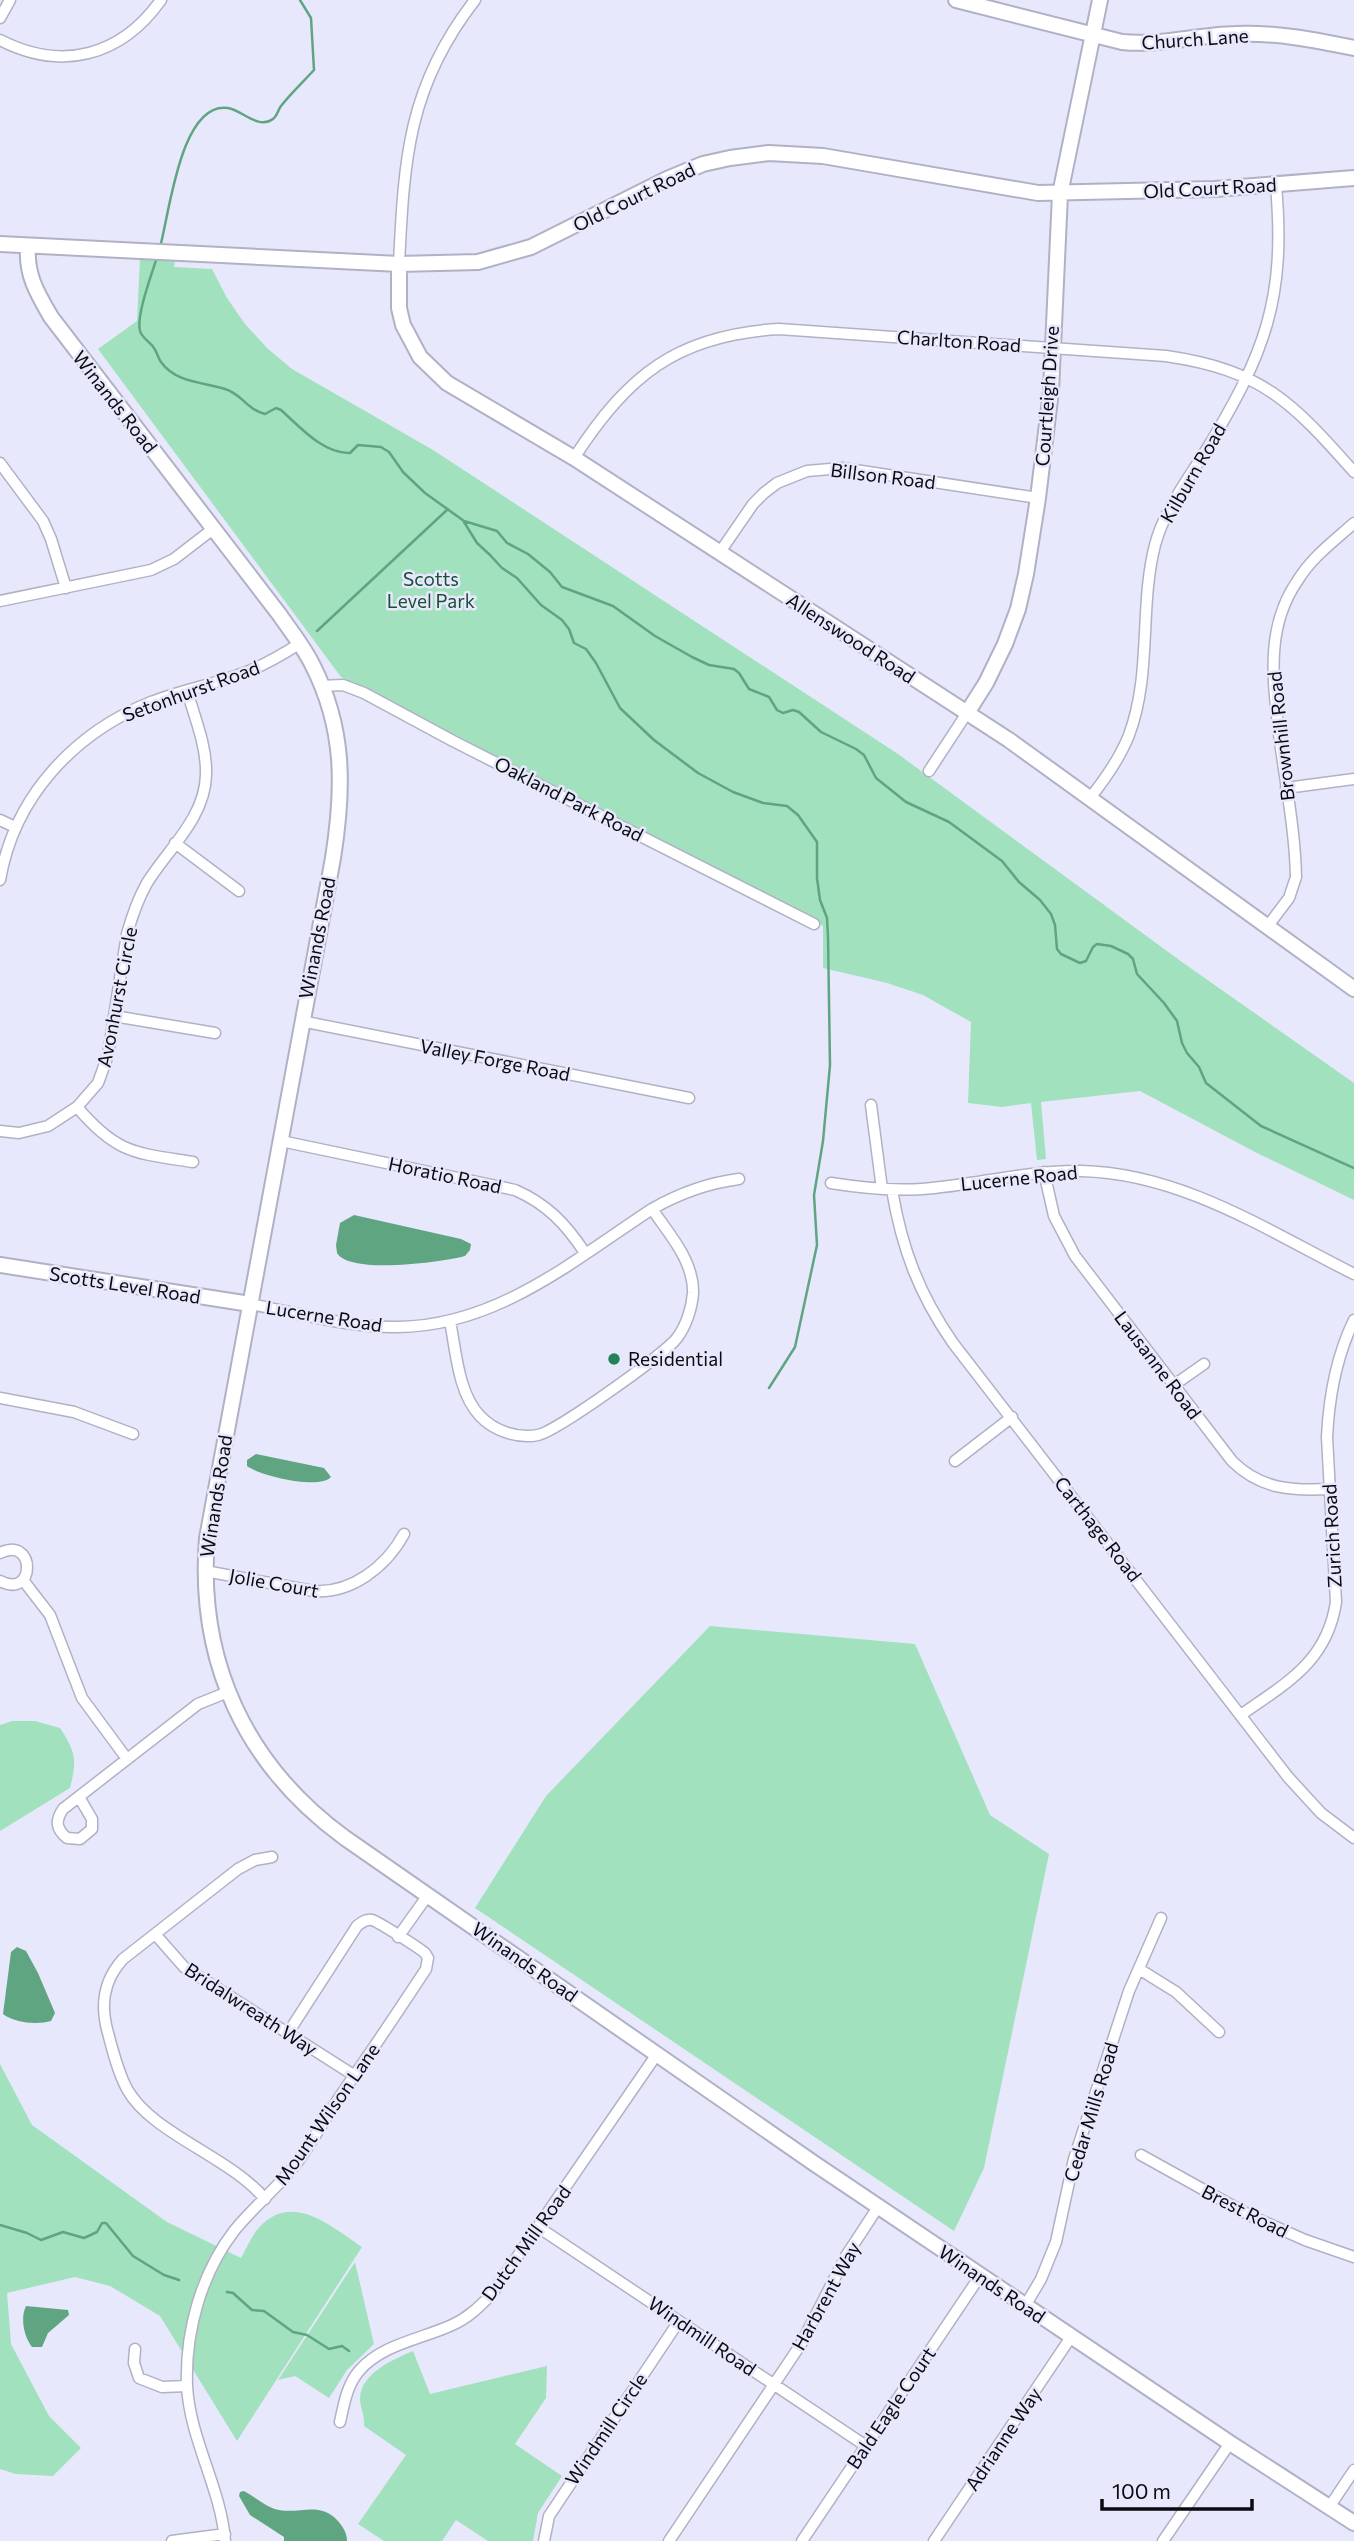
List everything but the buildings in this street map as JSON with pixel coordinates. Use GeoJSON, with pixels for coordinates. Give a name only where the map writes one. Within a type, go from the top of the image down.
{"type":"FeatureCollection","features":[{"type":"Feature","properties":{"kind":"street"},"geometry":{"type":"LineString","coordinates":[[0,18],[10,0]]}},
{"type":"Feature","properties":{"kind":"street"},"geometry":{"type":"LineString","coordinates":[[0,40],[37,55],[60,57],[86,54],[111,46],[130,34],[148,19],[161,0]]}},
{"type":"Feature","properties":{"kind":"street"},"geometry":{"type":"LineString","coordinates":[[399,264],[405,165],[417,107],[441,50],[475,0]]}},
{"type":"Feature","properties":{"kind":"street","name":"Church Lane"},"geometry":{"type":"LineString","coordinates":[[956,0],[1122,42],[1145,44],[1206,35],[1270,35],[1354,48]]}},
{"type":"Feature","properties":{"kind":"street","name":"Courtleigh Drive"},"geometry":{"type":"LineString","coordinates":[[929,771],[986,683],[1018,609],[1038,498],[1050,403],[1060,194],[1101,0]]}},
{"type":"Feature","properties":{"kind":"street","name":"Old Court Road"},"geometry":{"type":"LineString","coordinates":[[0,244],[148,253],[460,265],[514,254],[687,170],[748,155],[788,153],[823,156],[1015,190],[1060,194],[1276,186],[1354,178]]}},
{"type":"Feature","properties":{"kind":"street","name":"Kilburn Road"},"geometry":{"type":"LineString","coordinates":[[1090,798],[1110,773],[1136,711],[1141,685],[1147,592],[1155,543],[1175,501],[1239,396],[1266,330],[1275,290],[1280,229],[1276,186]]}},
{"type":"Feature","properties":{"kind":"street","name":"Winands Road"},"geometry":{"type":"LineString","coordinates":[[28,247],[28,271],[51,317],[299,644],[312,663],[336,730],[341,767],[341,802],[333,858],[209,1521],[205,1571],[209,1626],[228,1692],[259,1751],[298,1799],[323,1822],[878,2207],[1354,2523]]}},
{"type":"Feature","properties":{"kind":"street","name":"Allenswood Road"},"geometry":{"type":"LineString","coordinates":[[399,264],[399,308],[403,325],[415,349],[431,370],[447,383],[575,458],[967,713],[1090,798],[1354,989]]}},
{"type":"Feature","properties":{"kind":"street","name":"Charlton Road"},"geometry":{"type":"LineString","coordinates":[[575,458],[611,406],[644,374],[684,350],[729,334],[779,329],[1188,359],[1213,365],[1248,377],[1297,410],[1354,472]]}},
{"type":"Feature","properties":{"kind":"street"},"geometry":{"type":"LineString","coordinates":[[0,463],[43,521],[66,588]]}},
{"type":"Feature","properties":{"kind":"street","name":"Billson Road"},"geometry":{"type":"LineString","coordinates":[[720,552],[764,493],[777,483],[807,471],[842,468],[1038,498]]}},
{"type":"Feature","properties":{"kind":"street","name":"Brownhill Road"},"geometry":{"type":"LineString","coordinates":[[1267,927],[1289,898],[1296,877],[1273,682],[1274,637],[1280,615],[1296,581],[1321,553],[1354,523]]}},
{"type":"Feature","properties":{"kind":"street"},"geometry":{"type":"LineString","coordinates":[[0,601],[151,570],[163,565],[213,529]]}},
{"type":"Feature","properties":{"kind":"street","name":"Setonhurst Road"},"geometry":{"type":"LineString","coordinates":[[0,880],[15,827],[28,803],[68,753],[83,741],[133,710],[239,675],[299,644]]}},
{"type":"Feature","properties":{"kind":"street","name":"Oakland Park Road"},"geometry":{"type":"LineString","coordinates":[[321,686],[343,685],[364,693],[814,924]]}},
{"type":"Feature","properties":{"kind":"street","name":"Avonhurst Circle"},"geometry":{"type":"LineString","coordinates":[[0,1131],[19,1133],[48,1126],[76,1107],[94,1089],[104,1070],[127,934],[133,914],[146,885],[200,806],[206,776],[202,743],[187,691]]}},
{"type":"Feature","properties":{"kind":"street"},"geometry":{"type":"LineString","coordinates":[[1286,788],[1354,779]]}},
{"type":"Feature","properties":{"kind":"street"},"geometry":{"type":"LineString","coordinates":[[0,820],[15,827]]}},
{"type":"Feature","properties":{"kind":"street"},"geometry":{"type":"LineString","coordinates":[[175,843],[239,891]]}},
{"type":"Feature","properties":{"kind":"street"},"geometry":{"type":"LineString","coordinates":[[114,1016],[215,1033]]}},
{"type":"Feature","properties":{"kind":"street","name":"Valley Forge Road"},"geometry":{"type":"LineString","coordinates":[[301,1021],[689,1098]]}},
{"type":"Feature","properties":{"kind":"street","name":"Carthage Road"},"geometry":{"type":"LineString","coordinates":[[870,1105],[887,1190],[903,1245],[923,1296],[953,1343],[1305,1797],[1354,1838]]}},
{"type":"Feature","properties":{"kind":"street"},"geometry":{"type":"LineString","coordinates":[[76,1107],[107,1139],[122,1147],[137,1153],[193,1162]]}},
{"type":"Feature","properties":{"kind":"street","name":"Horatio Road"},"geometry":{"type":"LineString","coordinates":[[281,1141],[515,1190],[531,1197],[560,1219],[585,1253]]}},
{"type":"Feature","properties":{"kind":"street","name":"Lucerne Road"},"geometry":{"type":"LineString","coordinates":[[831,1183],[887,1190],[925,1189],[1044,1172],[1111,1173],[1159,1182],[1216,1205],[1354,1274]]}},
{"type":"Feature","properties":{"kind":"street","name":"Lausanne Road"},"geometry":{"type":"LineString","coordinates":[[1044,1172],[1054,1216],[1075,1256],[1232,1461],[1243,1472],[1269,1485],[1298,1491],[1329,1489]]}},
{"type":"Feature","properties":{"kind":"street","name":"Lucerne Road"},"geometry":{"type":"LineString","coordinates":[[250,1304],[380,1327],[422,1326],[450,1321],[522,1295],[652,1209],[698,1186],[739,1179]]}},
{"type":"Feature","properties":{"kind":"street"},"geometry":{"type":"LineString","coordinates":[[450,1321],[465,1390],[477,1413],[486,1422],[509,1433],[535,1436],[556,1428],[667,1349],[683,1328],[692,1303],[690,1270],[652,1209]]}},
{"type":"Feature","properties":{"kind":"street","name":"Scotts Level Road"},"geometry":{"type":"LineString","coordinates":[[0,1265],[250,1304]]}},
{"type":"Feature","properties":{"kind":"street","name":"Zurich Road"},"geometry":{"type":"LineString","coordinates":[[1241,1715],[1300,1673],[1313,1660],[1329,1633],[1336,1602],[1327,1437],[1332,1388],[1342,1347],[1354,1320]]}},
{"type":"Feature","properties":{"kind":"street"},"geometry":{"type":"LineString","coordinates":[[1174,1385],[1204,1364]]}},
{"type":"Feature","properties":{"kind":"street"},"geometry":{"type":"LineString","coordinates":[[0,1398],[74,1412],[133,1434]]}},
{"type":"Feature","properties":{"kind":"street"},"geometry":{"type":"LineString","coordinates":[[955,1461],[1012,1417]]}},
{"type":"Feature","properties":{"kind":"street","name":"Jolie Court"},"geometry":{"type":"LineString","coordinates":[[205,1571],[313,1591],[341,1590],[351,1586],[382,1563],[404,1534]]}},
{"type":"Feature","properties":{"kind":"street"},"geometry":{"type":"LineString","coordinates":[[0,1553],[14,1550],[24,1556],[28,1568],[23,1580],[11,1585],[0,1581]]}},
{"type":"Feature","properties":{"kind":"street"},"geometry":{"type":"LineString","coordinates":[[23,1580],[50,1615],[82,1698],[127,1759]]}},
{"type":"Feature","properties":{"kind":"street"},"geometry":{"type":"LineString","coordinates":[[79,1797],[198,1704],[228,1692]]}},
{"type":"Feature","properties":{"kind":"street"},"geometry":{"type":"LineString","coordinates":[[265,2199],[241,2175],[143,2110],[127,2090],[103,2014],[104,1993],[116,1967],[238,1869],[255,1860],[272,1857]]}},
{"type":"Feature","properties":{"kind":"street"},"geometry":{"type":"LineString","coordinates":[[288,2033],[357,1926],[372,1920],[398,1937],[428,1895]]}},
{"type":"Feature","properties":{"kind":"street","name":"Cedar Mills Road"},"geometry":{"type":"LineString","coordinates":[[1025,2306],[1041,2279],[1056,2242],[1074,2159],[1139,1969],[1161,1918]]}},
{"type":"Feature","properties":{"kind":"street","name":"Bridalwreath Way"},"geometry":{"type":"LineString","coordinates":[[156,1934],[184,1967],[355,2076]]}},
{"type":"Feature","properties":{"kind":"street","name":"Mount Wilson Lane"},"geometry":{"type":"LineString","coordinates":[[225,2538],[221,2514],[194,2428],[187,2386],[190,2340],[199,2298],[207,2277],[234,2231],[299,2159],[428,1963],[422,1950],[398,1937]]}},
{"type":"Feature","properties":{"kind":"street"},"geometry":{"type":"LineString","coordinates":[[1139,1969],[1176,1992],[1219,2032]]}},
{"type":"Feature","properties":{"kind":"street","name":"Dutch Mill Road"},"geometry":{"type":"LineString","coordinates":[[340,2421],[347,2392],[368,2362],[396,2346],[452,2325],[480,2307],[491,2295],[657,2054]]}},
{"type":"Feature","properties":{"kind":"street","name":"Brest Road"},"geometry":{"type":"LineString","coordinates":[[1141,2155],[1251,2217],[1354,2257]]}},
{"type":"Feature","properties":{"kind":"street","name":"Harbrent Way"},"geometry":{"type":"LineString","coordinates":[[775,2384],[802,2344],[846,2256],[878,2207]]}},
{"type":"Feature","properties":{"kind":"street","name":"Windmill Road"},"geometry":{"type":"LineString","coordinates":[[538,2227],[866,2446]]}},
{"type":"Feature","properties":{"kind":"street","name":"Bald Eagle Court"},"geometry":{"type":"LineString","coordinates":[[803,2541],[980,2276]]}},
{"type":"Feature","properties":{"kind":"street","name":"Windmill Circle"},"geometry":{"type":"LineString","coordinates":[[544,2541],[549,2516],[679,2320]]}},
{"type":"Feature","properties":{"kind":"street","name":"Adrianne Way"},"geometry":{"type":"LineString","coordinates":[[934,2541],[1071,2337]]}},
{"type":"Feature","properties":{"kind":"street"},"geometry":{"type":"LineString","coordinates":[[135,2349],[134,2364],[139,2378],[162,2387],[187,2386]]}},
{"type":"Feature","properties":{"kind":"street"},"geometry":{"type":"LineString","coordinates":[[669,2541],[775,2384]]}},
{"type":"Feature","properties":{"kind":"street"},"geometry":{"type":"LineString","coordinates":[[1163,2541],[1230,2443]]}},
{"type":"Feature","properties":{"kind":"street"},"geometry":{"type":"LineString","coordinates":[[1330,2506],[1354,2470]]}},
{"type":"Feature","properties":{"kind":"street"},"geometry":{"type":"LineString","coordinates":[[172,2541],[225,2538]]}},
{"type":"Feature","properties":{"kind":"green space","name":"Scotts Level Park"},"geometry":{"type":"Polygon","coordinates":[[[140,258],[175,260],[174,267],[212,269],[245,324],[267,348],[292,369],[433,450],[898,754],[1182,962],[1354,1083],[1354,1200],[1255,1152],[1140,1091],[1041,1102],[1046,1159],[1037,1160],[1031,1103],[1002,1107],[968,1103],[971,1022],[923,995],[887,983],[823,968],[823,926],[341,677],[98,349],[137,321],[140,258]]]}},
{"type":"Feature","properties":{"kind":"green space"},"geometry":{"type":"Polygon","coordinates":[[[710,1626],[915,1644],[990,1815],[1049,1854],[984,2168],[954,2231],[475,1908],[546,1796],[710,1626]]]}},
{"type":"Feature","properties":{"kind":"green space"},"geometry":{"type":"Polygon","coordinates":[[[12,1721],[35,1721],[60,1728],[74,1756],[74,1770],[70,1788],[0,1831],[0,1725],[12,1721]]]}},
{"type":"Feature","properties":{"kind":"green space"},"geometry":{"type":"Polygon","coordinates":[[[0,2064],[32,2125],[167,2222],[241,2258],[257,2230],[270,2218],[297,2212],[324,2222],[362,2247],[237,2441],[160,2316],[110,2286],[75,2277],[7,2293],[11,2344],[49,2416],[81,2448],[53,2476],[16,2474],[0,2469],[0,2064]]]}},
{"type":"Feature","properties":{"kind":"green space"},"geometry":{"type":"Polygon","coordinates":[[[355,2262],[374,2344],[347,2370],[329,2398],[295,2376],[278,2380],[355,2262]]]}},
{"type":"Feature","properties":{"kind":"green space"},"geometry":{"type":"Polygon","coordinates":[[[413,2351],[430,2394],[547,2366],[546,2398],[515,2444],[562,2476],[538,2513],[533,2541],[488,2541],[456,2520],[442,2541],[384,2541],[358,2524],[406,2455],[364,2426],[360,2402],[362,2389],[372,2374],[380,2368],[413,2351]]]}},
{"type":"Feature","properties":{"kind":"shaded area"},"geometry":{"type":"Polygon","coordinates":[[[354,1215],[461,1239],[471,1244],[470,1250],[465,1256],[397,1265],[359,1264],[345,1260],[337,1253],[340,1223],[354,1215]]]}},
{"type":"Feature","properties":{"kind":"shaded area"},"geometry":{"type":"Polygon","coordinates":[[[256,1454],[324,1468],[331,1477],[325,1481],[303,1482],[264,1474],[247,1466],[247,1460],[256,1454]]]}},
{"type":"Feature","properties":{"kind":"shaded area"},"geometry":{"type":"Polygon","coordinates":[[[17,1947],[26,1951],[38,1973],[55,2013],[51,2021],[26,2022],[3,2014],[11,1952],[17,1947]]]}},
{"type":"Feature","properties":{"kind":"shaded area"},"geometry":{"type":"Polygon","coordinates":[[[26,2306],[68,2310],[69,2315],[48,2333],[42,2347],[32,2347],[27,2338],[23,2322],[26,2306]]]}},
{"type":"Feature","properties":{"kind":"shaded area"},"geometry":{"type":"Polygon","coordinates":[[[244,2491],[279,2510],[324,2511],[340,2523],[347,2541],[284,2541],[284,2537],[250,2515],[239,2496],[240,2492],[244,2491]]]}},
{"type":"Feature","properties":{"kind":"waterway"},"geometry":{"type":"LineString","coordinates":[[160,247],[179,164],[198,123],[212,111],[228,108],[256,121],[267,122],[274,118],[285,101],[314,70],[311,18],[300,0]]}},
{"type":"Feature","properties":{"kind":"waterway"},"geometry":{"type":"LineString","coordinates":[[157,257],[139,324],[142,336],[154,348],[167,369],[190,381],[231,391],[259,412],[265,414],[276,408],[281,410],[312,438],[330,449],[350,453],[358,445],[381,447],[389,452],[403,472],[425,493],[464,521],[497,531],[507,543],[528,554],[550,572],[562,587],[613,606],[655,636],[692,657],[709,665],[734,669],[749,689],[769,697],[777,710],[783,713],[793,710],[799,712],[821,732],[856,749],[864,755],[876,778],[906,802],[949,822],[1002,861],[1051,914],[1057,949],[1061,954],[1080,963],[1086,961],[1097,944],[1111,946],[1128,954],[1133,959],[1137,974],[1177,1021],[1182,1043],[1199,1067],[1206,1083],[1261,1126],[1354,1168]]}},
{"type":"Feature","properties":{"kind":"waterway"},"geometry":{"type":"LineString","coordinates":[[317,631],[448,509]]}},
{"type":"Feature","properties":{"kind":"waterway"},"geometry":{"type":"LineString","coordinates":[[464,522],[477,543],[502,568],[517,578],[541,605],[562,620],[574,643],[586,649],[596,663],[620,708],[654,740],[698,773],[733,792],[763,803],[787,806],[798,815],[817,842],[817,878],[820,900],[827,918],[830,1065],[823,1141],[814,1195],[817,1245],[795,1347],[769,1388]]}},
{"type":"Feature","properties":{"kind":"waterway"},"geometry":{"type":"LineString","coordinates":[[0,2225],[41,2240],[63,2232],[84,2238],[97,2232],[102,2223],[106,2223],[133,2256],[164,2275],[179,2280]]}},
{"type":"Feature","properties":{"kind":"waterway"},"geometry":{"type":"LineString","coordinates":[[227,2292],[233,2293],[252,2310],[264,2311],[293,2332],[307,2335],[329,2349],[342,2346],[349,2351]]}},
{"type":"Feature","properties":{"kind":"place","name":"Residential"},"geometry":{"type":"Point","coordinates":[614,1359]}}]}
